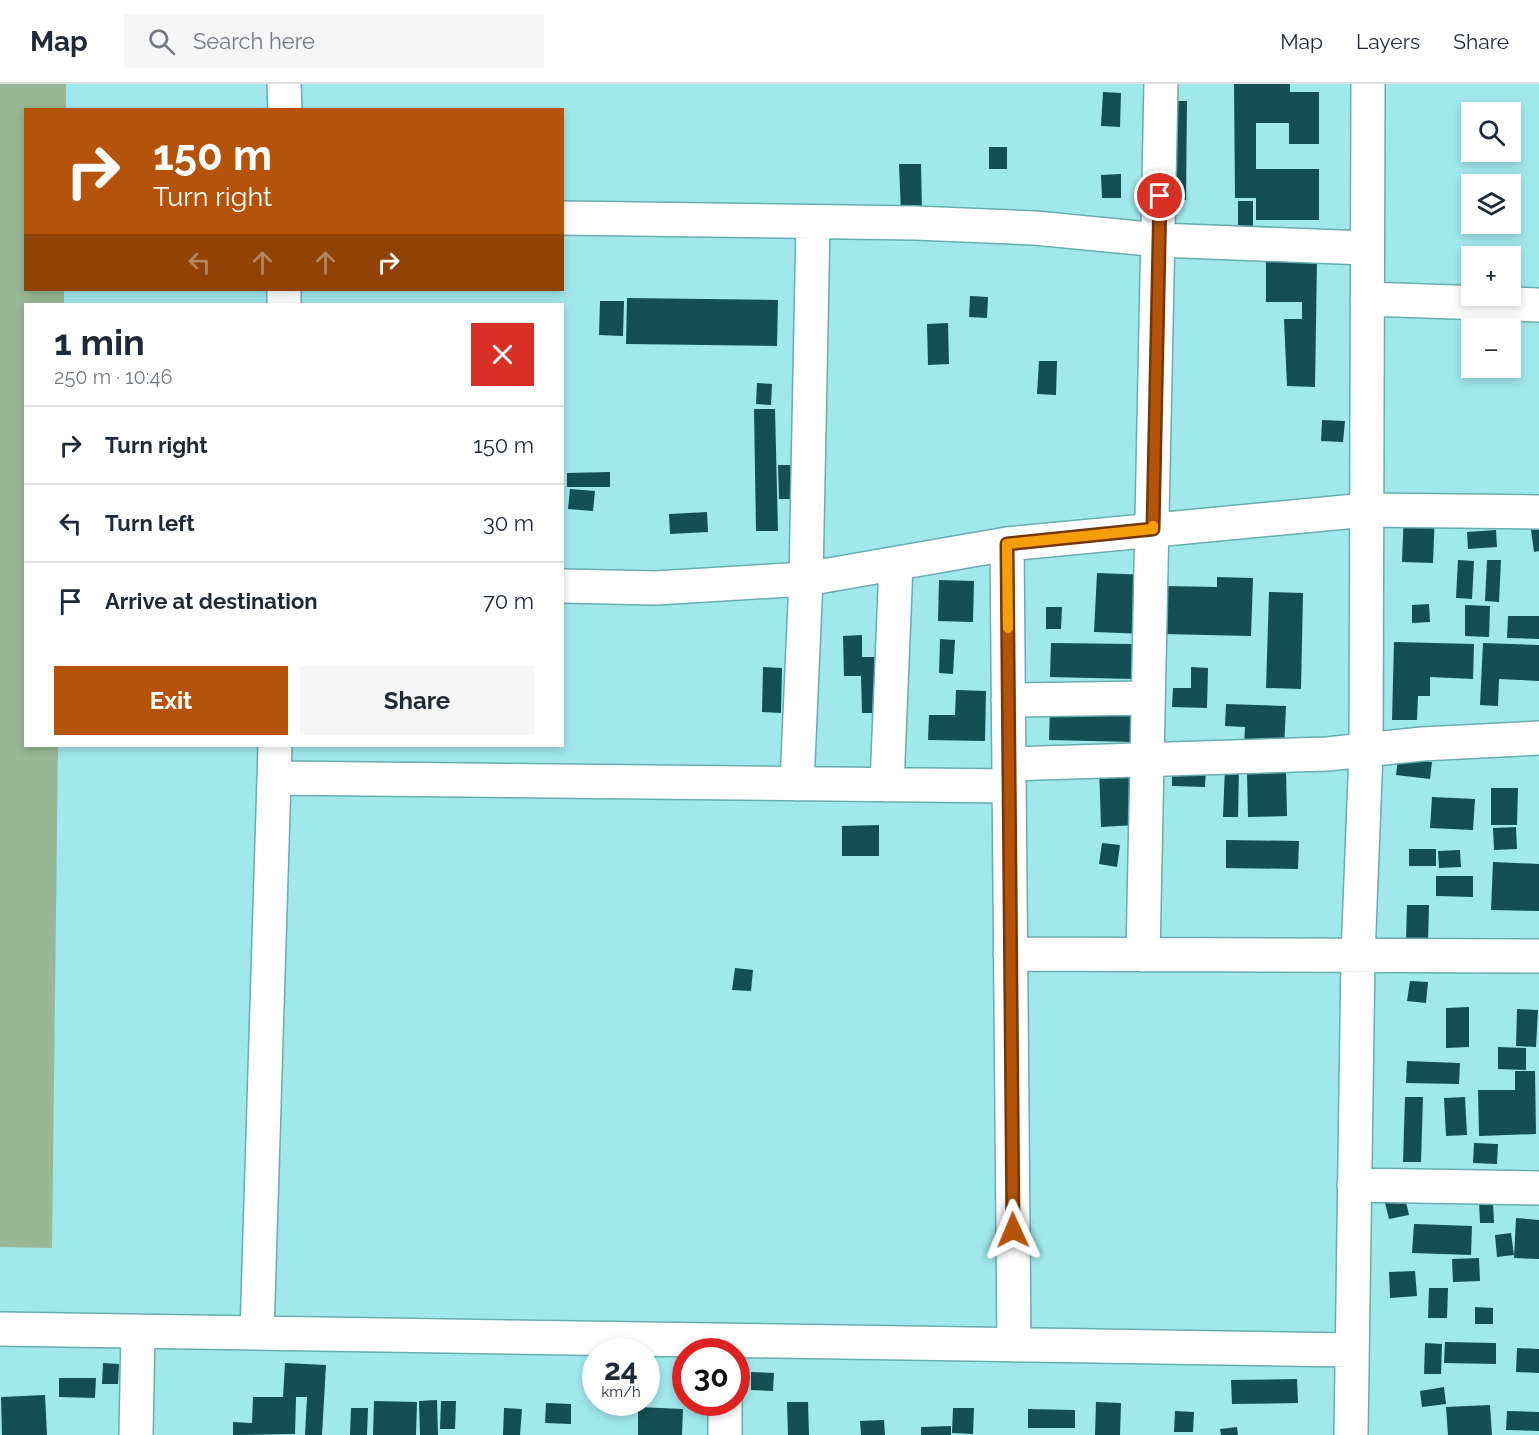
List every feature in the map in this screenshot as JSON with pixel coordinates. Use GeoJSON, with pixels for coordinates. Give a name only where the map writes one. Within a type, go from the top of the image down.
{"type":"FeatureCollection","features":[{"type":"Feature","properties":{"kind":"street"},"geometry":{"type":"LineString","coordinates":[[284,84],[285,108]]}},
{"type":"Feature","properties":{"kind":"street"},"geometry":{"type":"LineString","coordinates":[[1143,955],[1161,84]]}},
{"type":"Feature","properties":{"kind":"street"},"geometry":{"type":"LineString","coordinates":[[1351,1435],[1358,956],[1366,752],[1367,299],[1365,248],[1368,84]]}},
{"type":"Feature","properties":{"kind":"street"},"geometry":{"type":"LineString","coordinates":[[564,218],[915,223],[1035,228],[1159,240],[1365,248]]}},
{"type":"Feature","properties":{"kind":"street"},"geometry":{"type":"LineString","coordinates":[[797,784],[806,579],[813,223]]}},
{"type":"Feature","properties":{"kind":"street"},"geometry":{"type":"LineString","coordinates":[[1367,299],[1539,305]]}},
{"type":"Feature","properties":{"kind":"street"},"geometry":{"type":"LineString","coordinates":[[564,586],[656,588],[806,579],[1007,544],[1366,510],[1539,512]]}},
{"type":"Feature","properties":{"kind":"street"},"geometry":{"type":"LineString","coordinates":[[1007,544],[1014,1345]]}},
{"type":"Feature","properties":{"kind":"street"},"geometry":{"type":"LineString","coordinates":[[887,784],[896,565]]}},
{"type":"Feature","properties":{"kind":"street"},"geometry":{"type":"LineString","coordinates":[[1008,700],[1147,698]]}},
{"type":"Feature","properties":{"kind":"street"},"geometry":{"type":"LineString","coordinates":[[274,778],[887,784],[1009,775],[1146,760],[1366,752],[1422,744],[1539,738]]}},
{"type":"Feature","properties":{"kind":"street"},"geometry":{"type":"LineString","coordinates":[[257,1333],[274,747]]}},
{"type":"Feature","properties":{"kind":"street"},"geometry":{"type":"LineString","coordinates":[[1010,954],[1539,956]]}},
{"type":"Feature","properties":{"kind":"street"},"geometry":{"type":"LineString","coordinates":[[1354,1185],[1539,1188]]}},
{"type":"Feature","properties":{"kind":"street"},"geometry":{"type":"LineString","coordinates":[[0,1329],[257,1333],[672,1345]]}},
{"type":"Feature","properties":{"kind":"street"},"geometry":{"type":"LineString","coordinates":[[136,1435],[138,1331]]}},
{"type":"Feature","properties":{"kind":"street"},"geometry":{"type":"LineString","coordinates":[[750,1346],[1014,1345],[1351,1350]]}},
{"type":"Feature","properties":{"kind":"street"},"geometry":{"type":"LineString","coordinates":[[725,1416],[725,1435]]}},
{"type":"Feature","properties":{"kind":"green space"},"geometry":{"type":"Polygon","coordinates":[[[0,84],[66,84],[66,108],[24,108],[24,291],[64,291],[64,303],[24,303],[24,747],[58,747],[52,1248],[0,1247],[0,84]]]}},
{"type":"Feature","properties":{"kind":"building"},"geometry":{"type":"Polygon","coordinates":[[[1234,84],[1290,84],[1290,92],[1319,92],[1319,144],[1289,144],[1289,123],[1256,123],[1256,169],[1319,169],[1319,220],[1256,220],[1256,198],[1235,198],[1234,84]]]}},
{"type":"Feature","properties":{"kind":"building"},"geometry":{"type":"Polygon","coordinates":[[[1103,92],[1121,93],[1120,127],[1101,126],[1103,92]]]}},
{"type":"Feature","properties":{"kind":"building"},"geometry":{"type":"Polygon","coordinates":[[[1167,101],[1187,101],[1186,200],[1166,200],[1167,101]]]}},
{"type":"Feature","properties":{"kind":"building"},"geometry":{"type":"Polygon","coordinates":[[[989,147],[1007,147],[1007,169],[989,169],[989,147]]]}},
{"type":"Feature","properties":{"kind":"building"},"geometry":{"type":"Polygon","coordinates":[[[899,164],[921,164],[922,213],[901,214],[899,164]]]}},
{"type":"Feature","properties":{"kind":"building"},"geometry":{"type":"Polygon","coordinates":[[[1121,174],[1121,198],[1102,198],[1101,175],[1121,174]]]}},
{"type":"Feature","properties":{"kind":"building"},"geometry":{"type":"Polygon","coordinates":[[[1238,201],[1253,201],[1253,229],[1238,229],[1238,201]]]}},
{"type":"Feature","properties":{"kind":"building"},"geometry":{"type":"Polygon","coordinates":[[[1266,259],[1317,259],[1315,387],[1287,386],[1284,319],[1302,319],[1302,302],[1266,302],[1266,259]]]}},
{"type":"Feature","properties":{"kind":"building"},"geometry":{"type":"Polygon","coordinates":[[[970,296],[988,297],[987,318],[969,317],[970,296]]]}},
{"type":"Feature","properties":{"kind":"building"},"geometry":{"type":"Polygon","coordinates":[[[627,298],[778,300],[777,346],[626,344],[627,298]]]}},
{"type":"Feature","properties":{"kind":"building"},"geometry":{"type":"Polygon","coordinates":[[[600,301],[624,301],[623,336],[599,335],[600,301]]]}},
{"type":"Feature","properties":{"kind":"building"},"geometry":{"type":"Polygon","coordinates":[[[948,323],[949,364],[928,365],[927,324],[948,323]]]}},
{"type":"Feature","properties":{"kind":"building"},"geometry":{"type":"Polygon","coordinates":[[[1039,361],[1057,361],[1056,395],[1037,394],[1039,361]]]}},
{"type":"Feature","properties":{"kind":"building"},"geometry":{"type":"Polygon","coordinates":[[[757,383],[772,384],[771,405],[756,404],[757,383]]]}},
{"type":"Feature","properties":{"kind":"building"},"geometry":{"type":"Polygon","coordinates":[[[754,409],[775,409],[778,531],[756,531],[754,409]]]}},
{"type":"Feature","properties":{"kind":"building"},"geometry":{"type":"Polygon","coordinates":[[[1322,420],[1345,421],[1343,442],[1321,441],[1322,420]]]}},
{"type":"Feature","properties":{"kind":"building"},"geometry":{"type":"Polygon","coordinates":[[[778,465],[794,465],[796,499],[779,499],[778,465]]]}},
{"type":"Feature","properties":{"kind":"building"},"geometry":{"type":"Polygon","coordinates":[[[610,472],[610,487],[567,487],[567,473],[610,472]]]}},
{"type":"Feature","properties":{"kind":"building"},"geometry":{"type":"Polygon","coordinates":[[[570,489],[595,491],[593,511],[568,509],[570,489]]]}},
{"type":"Feature","properties":{"kind":"building"},"geometry":{"type":"Polygon","coordinates":[[[1404,511],[1435,512],[1433,563],[1402,562],[1404,511]]]}},
{"type":"Feature","properties":{"kind":"building"},"geometry":{"type":"Polygon","coordinates":[[[707,512],[708,532],[670,534],[669,514],[707,512]]]}},
{"type":"Feature","properties":{"kind":"building"},"geometry":{"type":"Polygon","coordinates":[[[1539,529],[1539,551],[1534,552],[1531,530],[1539,529]]]}},
{"type":"Feature","properties":{"kind":"building"},"geometry":{"type":"Polygon","coordinates":[[[1496,530],[1497,547],[1468,549],[1467,532],[1496,530]]]}},
{"type":"Feature","properties":{"kind":"building"},"geometry":{"type":"Polygon","coordinates":[[[1458,560],[1474,561],[1472,599],[1456,598],[1458,560]]]}},
{"type":"Feature","properties":{"kind":"building"},"geometry":{"type":"Polygon","coordinates":[[[1487,560],[1501,560],[1499,602],[1485,601],[1487,560]]]}},
{"type":"Feature","properties":{"kind":"building"},"geometry":{"type":"Polygon","coordinates":[[[1097,573],[1149,575],[1146,634],[1094,632],[1097,573]]]}},
{"type":"Feature","properties":{"kind":"building"},"geometry":{"type":"Polygon","coordinates":[[[1217,577],[1253,578],[1251,636],[1163,634],[1165,586],[1217,587],[1217,577]]]}},
{"type":"Feature","properties":{"kind":"building"},"geometry":{"type":"Polygon","coordinates":[[[939,580],[974,581],[973,622],[938,621],[939,580]]]}},
{"type":"Feature","properties":{"kind":"building"},"geometry":{"type":"Polygon","coordinates":[[[1269,592],[1303,593],[1301,689],[1266,688],[1269,592]]]}},
{"type":"Feature","properties":{"kind":"building"},"geometry":{"type":"Polygon","coordinates":[[[1429,604],[1430,622],[1412,623],[1412,605],[1429,604]]]}},
{"type":"Feature","properties":{"kind":"building"},"geometry":{"type":"Polygon","coordinates":[[[1465,605],[1490,606],[1489,637],[1465,636],[1465,605]]]}},
{"type":"Feature","properties":{"kind":"building"},"geometry":{"type":"Polygon","coordinates":[[[1046,607],[1062,607],[1061,629],[1046,629],[1046,607]]]}},
{"type":"Feature","properties":{"kind":"building"},"geometry":{"type":"Polygon","coordinates":[[[1508,616],[1539,616],[1539,639],[1507,638],[1508,616]]]}},
{"type":"Feature","properties":{"kind":"building"},"geometry":{"type":"Polygon","coordinates":[[[862,635],[862,657],[879,657],[880,713],[862,713],[861,676],[844,676],[843,636],[862,635]]]}},
{"type":"Feature","properties":{"kind":"building"},"geometry":{"type":"Polygon","coordinates":[[[940,639],[955,640],[953,674],[939,673],[940,639]]]}},
{"type":"Feature","properties":{"kind":"building"},"geometry":{"type":"Polygon","coordinates":[[[1394,642],[1474,644],[1473,679],[1430,677],[1430,696],[1418,696],[1417,720],[1392,720],[1394,642]]]}},
{"type":"Feature","properties":{"kind":"building"},"geometry":{"type":"Polygon","coordinates":[[[1051,643],[1133,644],[1132,679],[1050,677],[1051,643]]]}},
{"type":"Feature","properties":{"kind":"building"},"geometry":{"type":"Polygon","coordinates":[[[1483,643],[1539,645],[1539,681],[1499,679],[1498,706],[1480,705],[1483,643]]]}},
{"type":"Feature","properties":{"kind":"building"},"geometry":{"type":"Polygon","coordinates":[[[763,667],[782,668],[781,713],[762,712],[763,667]]]}},
{"type":"Feature","properties":{"kind":"building"},"geometry":{"type":"Polygon","coordinates":[[[1191,667],[1208,668],[1207,708],[1172,707],[1173,688],[1191,688],[1191,667]]]}},
{"type":"Feature","properties":{"kind":"building"},"geometry":{"type":"Polygon","coordinates":[[[956,690],[986,691],[985,741],[928,740],[929,715],[955,715],[956,690]]]}},
{"type":"Feature","properties":{"kind":"building"},"geometry":{"type":"Polygon","coordinates":[[[1226,704],[1286,706],[1284,750],[1244,748],[1245,727],[1225,726],[1226,704]]]}},
{"type":"Feature","properties":{"kind":"building"},"geometry":{"type":"Polygon","coordinates":[[[1050,709],[1134,711],[1133,742],[1049,740],[1050,709]]]}},
{"type":"Feature","properties":{"kind":"building"},"geometry":{"type":"Polygon","coordinates":[[[1398,758],[1432,762],[1430,779],[1396,775],[1398,758]]]}},
{"type":"Feature","properties":{"kind":"building"},"geometry":{"type":"Polygon","coordinates":[[[1134,764],[1136,825],[1101,827],[1099,765],[1134,764]]]}},
{"type":"Feature","properties":{"kind":"building"},"geometry":{"type":"Polygon","coordinates":[[[1172,766],[1206,768],[1205,787],[1172,786],[1172,766]]]}},
{"type":"Feature","properties":{"kind":"building"},"geometry":{"type":"Polygon","coordinates":[[[1225,767],[1239,767],[1238,817],[1223,817],[1225,767]]]}},
{"type":"Feature","properties":{"kind":"building"},"geometry":{"type":"Polygon","coordinates":[[[1286,770],[1287,816],[1248,817],[1247,771],[1286,770]]]}},
{"type":"Feature","properties":{"kind":"building"},"geometry":{"type":"Polygon","coordinates":[[[1491,788],[1518,788],[1517,825],[1491,825],[1491,788]]]}},
{"type":"Feature","properties":{"kind":"building"},"geometry":{"type":"Polygon","coordinates":[[[1432,797],[1475,799],[1473,830],[1430,828],[1432,797]]]}},
{"type":"Feature","properties":{"kind":"building"},"geometry":{"type":"Polygon","coordinates":[[[879,825],[879,856],[842,856],[842,826],[879,825]]]}},
{"type":"Feature","properties":{"kind":"building"},"geometry":{"type":"Polygon","coordinates":[[[1516,827],[1517,849],[1494,850],[1493,828],[1516,827]]]}},
{"type":"Feature","properties":{"kind":"building"},"geometry":{"type":"Polygon","coordinates":[[[1226,840],[1299,841],[1298,869],[1226,868],[1226,840]]]}},
{"type":"Feature","properties":{"kind":"building"},"geometry":{"type":"Polygon","coordinates":[[[1102,843],[1120,845],[1117,867],[1099,864],[1102,843]]]}},
{"type":"Feature","properties":{"kind":"building"},"geometry":{"type":"Polygon","coordinates":[[[1409,849],[1436,849],[1436,866],[1409,866],[1409,849]]]}},
{"type":"Feature","properties":{"kind":"building"},"geometry":{"type":"Polygon","coordinates":[[[1460,850],[1461,867],[1439,868],[1438,851],[1460,850]]]}},
{"type":"Feature","properties":{"kind":"building"},"geometry":{"type":"Polygon","coordinates":[[[1493,862],[1539,864],[1539,911],[1491,910],[1493,862]]]}},
{"type":"Feature","properties":{"kind":"building"},"geometry":{"type":"Polygon","coordinates":[[[1436,876],[1473,876],[1473,897],[1436,896],[1436,876]]]}},
{"type":"Feature","properties":{"kind":"building"},"geometry":{"type":"Polygon","coordinates":[[[1407,905],[1429,905],[1428,941],[1406,941],[1407,905]]]}},
{"type":"Feature","properties":{"kind":"building"},"geometry":{"type":"Polygon","coordinates":[[[735,968],[753,970],[751,991],[732,990],[735,968]]]}},
{"type":"Feature","properties":{"kind":"building"},"geometry":{"type":"Polygon","coordinates":[[[1410,981],[1428,982],[1426,1003],[1407,1001],[1410,981]]]}},
{"type":"Feature","properties":{"kind":"building"},"geometry":{"type":"Polygon","coordinates":[[[1469,1007],[1469,1047],[1446,1048],[1446,1008],[1469,1007]]]}},
{"type":"Feature","properties":{"kind":"building"},"geometry":{"type":"Polygon","coordinates":[[[1517,1009],[1538,1010],[1536,1047],[1516,1046],[1517,1009]]]}},
{"type":"Feature","properties":{"kind":"building"},"geometry":{"type":"Polygon","coordinates":[[[1498,1047],[1526,1048],[1526,1070],[1498,1069],[1498,1047]]]}},
{"type":"Feature","properties":{"kind":"building"},"geometry":{"type":"Polygon","coordinates":[[[1407,1061],[1460,1063],[1459,1084],[1406,1083],[1407,1061]]]}},
{"type":"Feature","properties":{"kind":"building"},"geometry":{"type":"Polygon","coordinates":[[[1515,1071],[1535,1071],[1536,1134],[1479,1136],[1478,1090],[1515,1090],[1515,1071]]]}},
{"type":"Feature","properties":{"kind":"building"},"geometry":{"type":"Polygon","coordinates":[[[1405,1097],[1423,1097],[1421,1162],[1403,1162],[1405,1097]]]}},
{"type":"Feature","properties":{"kind":"building"},"geometry":{"type":"Polygon","coordinates":[[[1465,1097],[1467,1135],[1446,1136],[1444,1098],[1465,1097]]]}},
{"type":"Feature","properties":{"kind":"building"},"geometry":{"type":"Polygon","coordinates":[[[1474,1143],[1498,1144],[1497,1164],[1473,1163],[1474,1143]]]}},
{"type":"Feature","properties":{"kind":"building"},"geometry":{"type":"Polygon","coordinates":[[[1404,1194],[1409,1215],[1389,1219],[1384,1199],[1404,1194]]]}},
{"type":"Feature","properties":{"kind":"building"},"geometry":{"type":"Polygon","coordinates":[[[1479,1201],[1493,1201],[1494,1223],[1480,1223],[1479,1201]]]}},
{"type":"Feature","properties":{"kind":"building"},"geometry":{"type":"Polygon","coordinates":[[[1516,1218],[1539,1220],[1539,1259],[1514,1258],[1516,1218]]]}},
{"type":"Feature","properties":{"kind":"building"},"geometry":{"type":"Polygon","coordinates":[[[1414,1224],[1472,1226],[1471,1255],[1412,1253],[1414,1224]]]}},
{"type":"Feature","properties":{"kind":"building"},"geometry":{"type":"Polygon","coordinates":[[[1511,1233],[1514,1255],[1497,1257],[1495,1235],[1511,1233]]]}},
{"type":"Feature","properties":{"kind":"building"},"geometry":{"type":"Polygon","coordinates":[[[1479,1258],[1480,1281],[1453,1282],[1452,1259],[1479,1258]]]}},
{"type":"Feature","properties":{"kind":"building"},"geometry":{"type":"Polygon","coordinates":[[[1415,1271],[1417,1296],[1390,1298],[1389,1272],[1415,1271]]]}},
{"type":"Feature","properties":{"kind":"building"},"geometry":{"type":"Polygon","coordinates":[[[1429,1288],[1448,1288],[1447,1318],[1428,1318],[1429,1288]]]}},
{"type":"Feature","properties":{"kind":"building"},"geometry":{"type":"Polygon","coordinates":[[[1475,1307],[1493,1308],[1493,1324],[1475,1324],[1475,1307]]]}},
{"type":"Feature","properties":{"kind":"building"},"geometry":{"type":"Polygon","coordinates":[[[1445,1342],[1496,1343],[1496,1364],[1444,1363],[1445,1342]]]}},
{"type":"Feature","properties":{"kind":"building"},"geometry":{"type":"Polygon","coordinates":[[[1425,1343],[1442,1344],[1441,1374],[1424,1374],[1425,1343]]]}},
{"type":"Feature","properties":{"kind":"building"},"geometry":{"type":"Polygon","coordinates":[[[1517,1348],[1539,1349],[1539,1373],[1516,1372],[1517,1348]]]}},
{"type":"Feature","properties":{"kind":"building"},"geometry":{"type":"Polygon","coordinates":[[[103,1363],[119,1364],[118,1384],[102,1384],[103,1363]]]}},
{"type":"Feature","properties":{"kind":"building"},"geometry":{"type":"Polygon","coordinates":[[[285,1363],[326,1365],[322,1435],[305,1435],[307,1397],[296,1397],[295,1434],[233,1435],[233,1422],[252,1423],[253,1397],[283,1397],[285,1363]]]}},
{"type":"Feature","properties":{"kind":"building"},"geometry":{"type":"Polygon","coordinates":[[[751,1372],[774,1373],[773,1391],[751,1390],[751,1372]]]}},
{"type":"Feature","properties":{"kind":"building"},"geometry":{"type":"Polygon","coordinates":[[[59,1378],[96,1378],[95,1398],[59,1397],[59,1378]]]}},
{"type":"Feature","properties":{"kind":"building"},"geometry":{"type":"Polygon","coordinates":[[[1297,1379],[1298,1403],[1232,1404],[1231,1380],[1297,1379]]]}},
{"type":"Feature","properties":{"kind":"building"},"geometry":{"type":"Polygon","coordinates":[[[1444,1387],[1446,1404],[1422,1407],[1420,1391],[1444,1387]]]}},
{"type":"Feature","properties":{"kind":"building"},"geometry":{"type":"Polygon","coordinates":[[[45,1395],[47,1435],[2,1435],[1,1397],[45,1395]]]}},
{"type":"Feature","properties":{"kind":"building"},"geometry":{"type":"Polygon","coordinates":[[[437,1400],[438,1435],[420,1435],[419,1401],[437,1400]]]}},
{"type":"Feature","properties":{"kind":"building"},"geometry":{"type":"Polygon","coordinates":[[[374,1401],[417,1402],[416,1435],[373,1435],[374,1401]]]}},
{"type":"Feature","properties":{"kind":"building"},"geometry":{"type":"Polygon","coordinates":[[[441,1401],[456,1401],[455,1429],[440,1429],[441,1401]]]}},
{"type":"Feature","properties":{"kind":"building"},"geometry":{"type":"Polygon","coordinates":[[[787,1402],[808,1402],[809,1435],[788,1435],[787,1402]]]}},
{"type":"Feature","properties":{"kind":"building"},"geometry":{"type":"Polygon","coordinates":[[[1096,1402],[1121,1403],[1120,1435],[1095,1435],[1096,1402]]]}},
{"type":"Feature","properties":{"kind":"building"},"geometry":{"type":"Polygon","coordinates":[[[546,1403],[571,1404],[571,1424],[545,1423],[546,1403]]]}},
{"type":"Feature","properties":{"kind":"building"},"geometry":{"type":"Polygon","coordinates":[[[1490,1405],[1492,1435],[1448,1435],[1446,1407],[1490,1405]]]}},
{"type":"Feature","properties":{"kind":"building"},"geometry":{"type":"Polygon","coordinates":[[[351,1408],[368,1408],[367,1435],[350,1435],[351,1408]]]}},
{"type":"Feature","properties":{"kind":"building"},"geometry":{"type":"Polygon","coordinates":[[[504,1408],[522,1409],[520,1435],[503,1435],[504,1408]]]}},
{"type":"Feature","properties":{"kind":"building"},"geometry":{"type":"Polygon","coordinates":[[[660,1408],[672,1409],[672,1416],[683,1416],[682,1435],[638,1435],[638,1416],[660,1416],[660,1408]]]}},
{"type":"Feature","properties":{"kind":"building"},"geometry":{"type":"Polygon","coordinates":[[[953,1408],[974,1408],[973,1434],[952,1433],[953,1408]]]}},
{"type":"Feature","properties":{"kind":"building"},"geometry":{"type":"Polygon","coordinates":[[[1028,1409],[1075,1410],[1075,1428],[1028,1428],[1028,1409]]]}},
{"type":"Feature","properties":{"kind":"building"},"geometry":{"type":"Polygon","coordinates":[[[1175,1411],[1194,1412],[1193,1432],[1174,1432],[1175,1411]]]}},
{"type":"Feature","properties":{"kind":"building"},"geometry":{"type":"Polygon","coordinates":[[[1507,1411],[1539,1412],[1539,1431],[1506,1430],[1507,1411]]]}},
{"type":"Feature","properties":{"kind":"building"},"geometry":{"type":"Polygon","coordinates":[[[884,1420],[885,1435],[861,1435],[860,1421],[884,1420]]]}},
{"type":"Feature","properties":{"kind":"building"},"geometry":{"type":"Polygon","coordinates":[[[951,1426],[951,1435],[921,1435],[921,1427],[951,1426]]]}},
{"type":"Feature","properties":{"kind":"building"},"geometry":{"type":"Polygon","coordinates":[[[1237,1427],[1238,1435],[1221,1435],[1220,1429],[1237,1427]]]}},
{"type":"Feature","properties":{"kind":"slow traffic"},"geometry":{"type":"LineString","coordinates":[[1008,628],[1007,544],[1153,529],[1153,526]]}},
{"type":"Feature","properties":{"kind":"route"},"geometry":{"type":"LineString","coordinates":[[1013,1230],[1007,544],[1153,529],[1160,196]]}}]}
